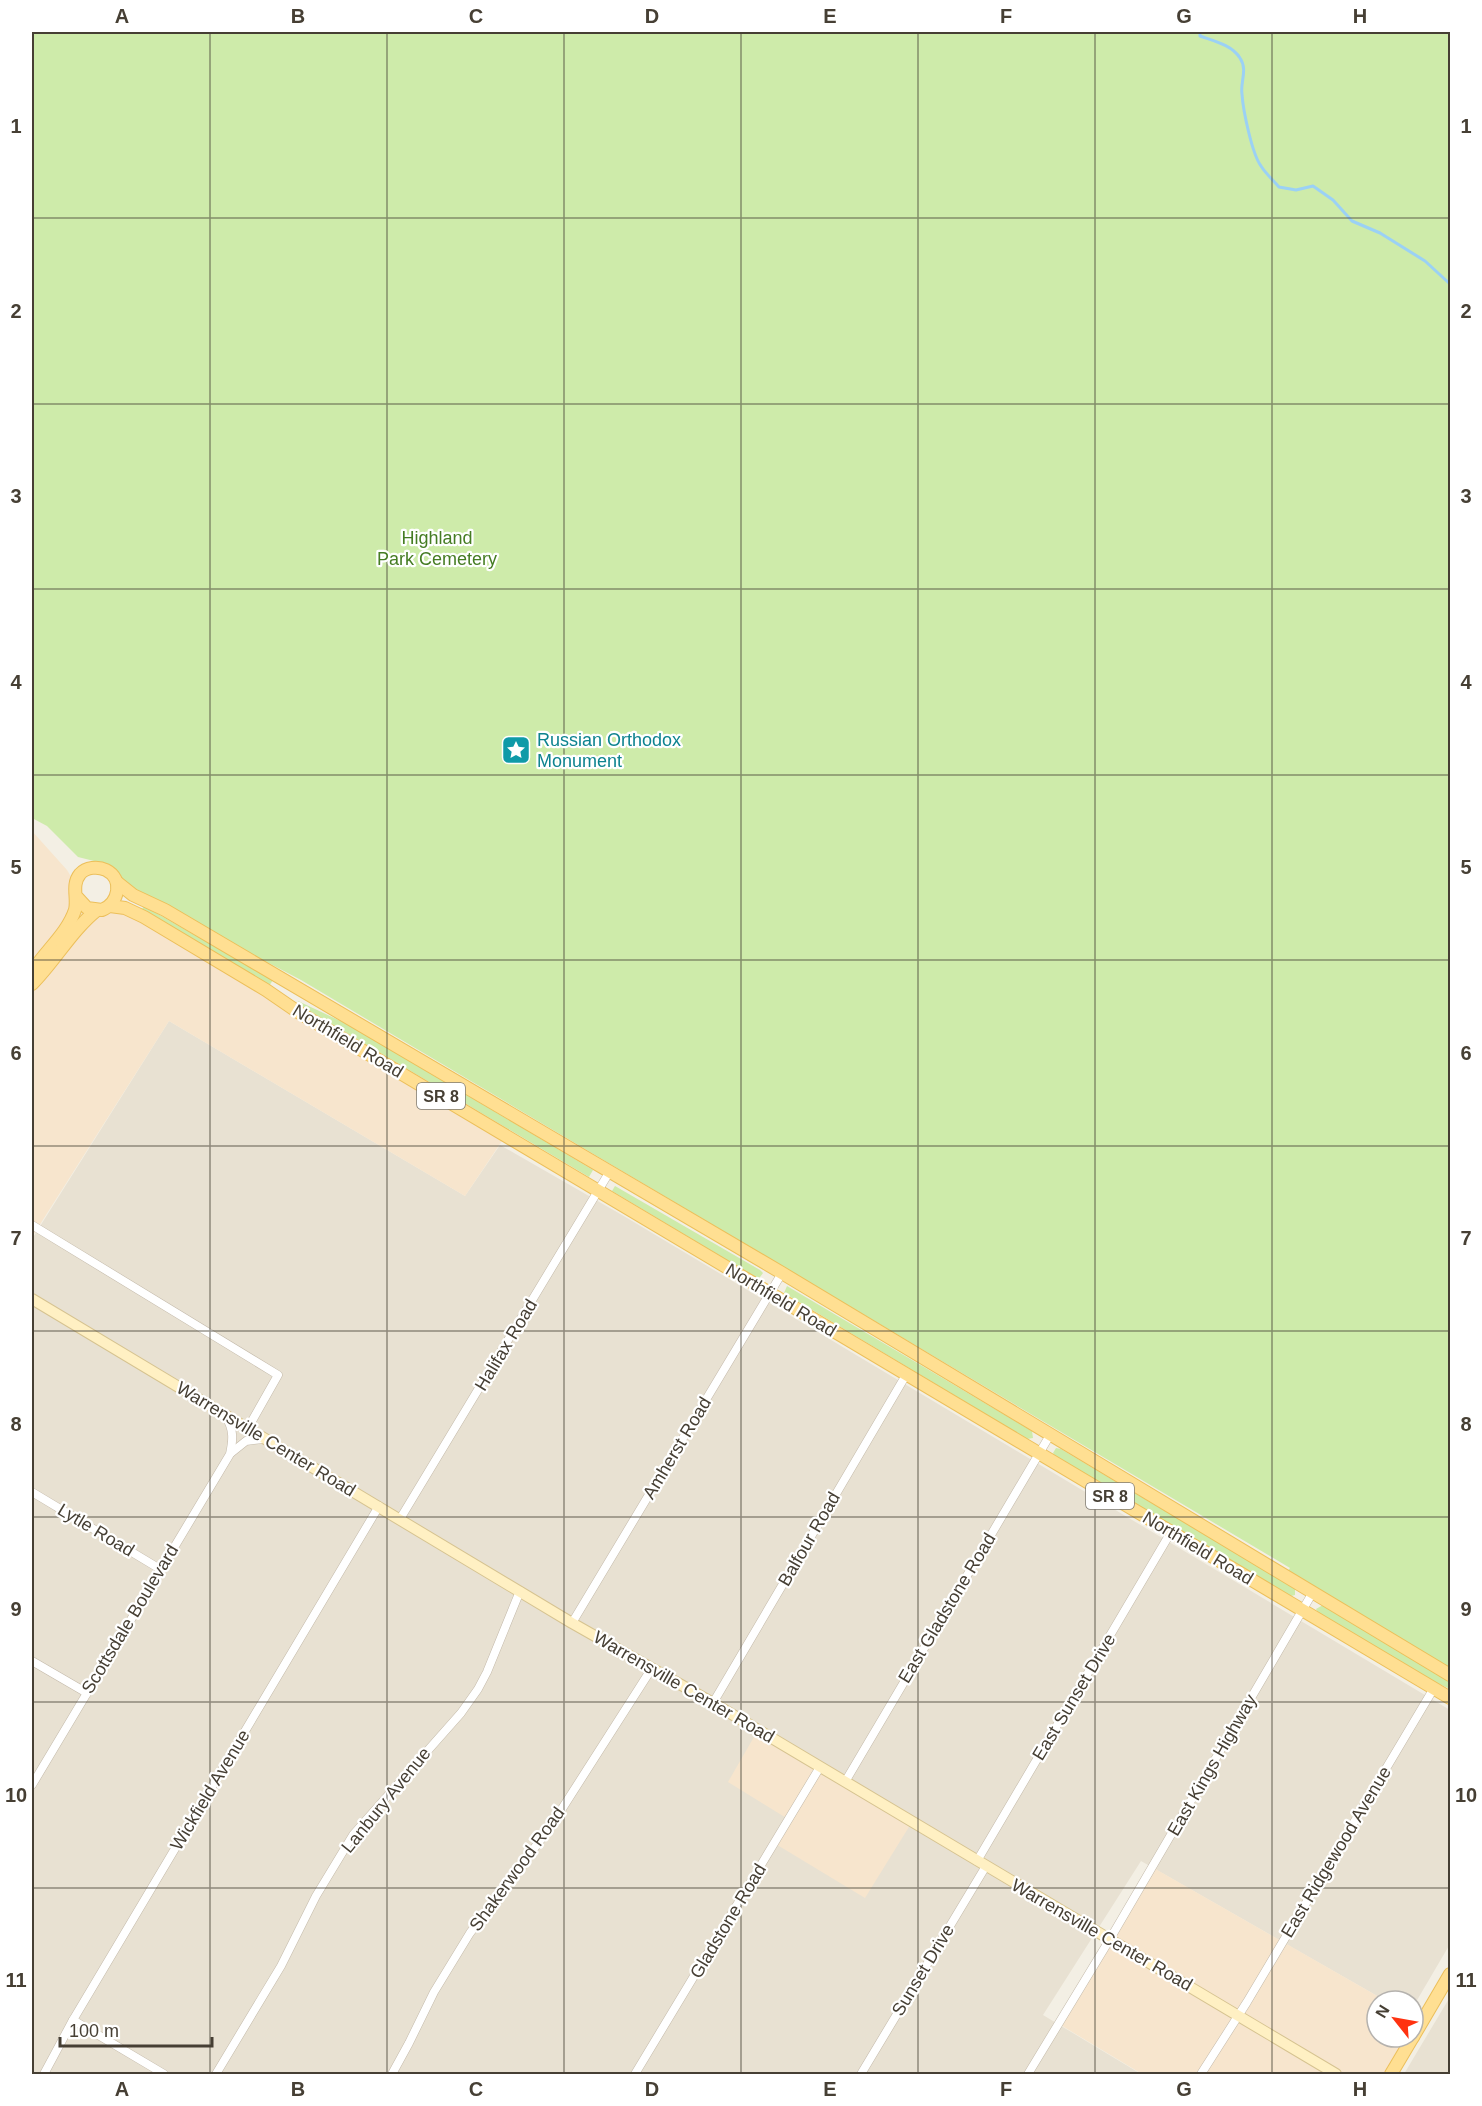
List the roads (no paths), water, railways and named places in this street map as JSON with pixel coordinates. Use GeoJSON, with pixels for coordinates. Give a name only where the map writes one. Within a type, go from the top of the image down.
{"type":"FeatureCollection","features":[{"type":"Feature","properties":{"kind":"main road","name":"SR 8"},"geometry":{"type":"LineString","coordinates":[[32,972],[68,923],[76,906],[75,883],[83,871],[91,868],[107,870],[118,883]]}},
{"type":"Feature","properties":{"kind":"main road"},"geometry":{"type":"LineString","coordinates":[[32,984],[53,962],[81,923],[97,910],[110,906],[116,897],[118,883]]}},
{"type":"Feature","properties":{"kind":"main road","name":"Northfield Road"},"geometry":{"type":"LineString","coordinates":[[118,883],[133,895],[165,910],[782,1273],[1450,1675]]}},
{"type":"Feature","properties":{"kind":"main road"},"geometry":{"type":"LineString","coordinates":[[76,896],[87,908],[97,910]]}},
{"type":"Feature","properties":{"kind":"main road","name":"Northfield Road"},"geometry":{"type":"LineString","coordinates":[[110,906],[125,908],[144,916],[298,1012],[1450,1698]]}},
{"type":"Feature","properties":{"kind":"main road","name":"Warrensville Center Road"},"geometry":{"type":"LineString","coordinates":[[32,1299],[572,1623],[713,1702],[1336,2074]]}},
{"type":"Feature","properties":{"kind":"main road"},"geometry":{"type":"LineString","coordinates":[[1425,2017],[1450,1974]]}},
{"type":"Feature","properties":{"kind":"main road"},"geometry":{"type":"LineString","coordinates":[[1390,2074],[1406,2049]]}},
{"type":"Feature","properties":{"kind":"street","name":"Halifax Road"},"geometry":{"type":"LineString","coordinates":[[400,1519],[610,1171]]}},
{"type":"Feature","properties":{"kind":"street"},"geometry":{"type":"LineString","coordinates":[[32,1225],[278,1375],[248,1428]]}},
{"type":"Feature","properties":{"kind":"street","name":"Amherst Road"},"geometry":{"type":"LineString","coordinates":[[572,1623],[782,1273]]}},
{"type":"Feature","properties":{"kind":"street","name":"Balfour Road"},"geometry":{"type":"LineString","coordinates":[[713,1702],[906,1375]]}},
{"type":"Feature","properties":{"kind":"street"},"geometry":{"type":"LineString","coordinates":[[225,1415],[233,1434],[230,1454]]}},
{"type":"Feature","properties":{"kind":"street","name":"East Gladstone Road"},"geometry":{"type":"LineString","coordinates":[[845,1782],[1050,1435]]}},
{"type":"Feature","properties":{"kind":"street","name":"Scottsdale Boulevard"},"geometry":{"type":"LineString","coordinates":[[32,1785],[230,1454],[246,1441],[266,1439]]}},
{"type":"Feature","properties":{"kind":"street","name":"Lytle Road"},"geometry":{"type":"LineString","coordinates":[[32,1492],[160,1569]]}},
{"type":"Feature","properties":{"kind":"street","name":"Wickfield Avenue"},"geometry":{"type":"LineString","coordinates":[[44,2074],[73,2020],[379,1506]]}},
{"type":"Feature","properties":{"kind":"street","name":"East Sunset Drive"},"geometry":{"type":"LineString","coordinates":[[981,1864],[1171,1532]]}},
{"type":"Feature","properties":{"kind":"street","name":"Lanbury Avenue"},"geometry":{"type":"LineString","coordinates":[[216,2074],[281,1965],[316,1896],[352,1835],[461,1713],[478,1689],[520,1591]]}},
{"type":"Feature","properties":{"kind":"street","name":"East Kings Highway"},"geometry":{"type":"LineString","coordinates":[[1028,2074],[1110,1939],[1313,1592]]}},
{"type":"Feature","properties":{"kind":"street"},"geometry":{"type":"LineString","coordinates":[[32,1661],[87,1693]]}},
{"type":"Feature","properties":{"kind":"street","name":"Shakerwood Road"},"geometry":{"type":"LineString","coordinates":[[392,2074],[434,1992],[470,1933],[550,1826],[652,1668]]}},
{"type":"Feature","properties":{"kind":"street","name":"East Ridgewood Avenue"},"geometry":{"type":"LineString","coordinates":[[1201,2074],[1434,1688]]}},
{"type":"Feature","properties":{"kind":"street","name":"Gladstone Road"},"geometry":{"type":"LineString","coordinates":[[635,2074],[820,1767]]}},
{"type":"Feature","properties":{"kind":"street","name":"Sunset Drive"},"geometry":{"type":"LineString","coordinates":[[861,2074],[981,1864]]}},
{"type":"Feature","properties":{"kind":"street"},"geometry":{"type":"LineString","coordinates":[[73,2020],[164,2074]]}},
{"type":"Feature","properties":{"kind":"waterway"},"geometry":{"type":"LineString","coordinates":[[1200,32],[1200,36],[1222,44],[1240,58],[1244,72],[1243,101],[1251,142],[1261,166],[1279,187],[1296,190],[1313,186],[1333,200],[1352,221],[1380,233],[1425,261],[1450,284]]}},
{"type":"Feature","properties":{"kind":"place","name":"Russian Orthodox Monument"},"geometry":{"type":"Point","coordinates":[516,750]}},
{"type":"Feature","properties":{"kind":"park label","name":"Highland Park Cemetery"},"geometry":{"type":"Point","coordinates":[437,548]}}]}
